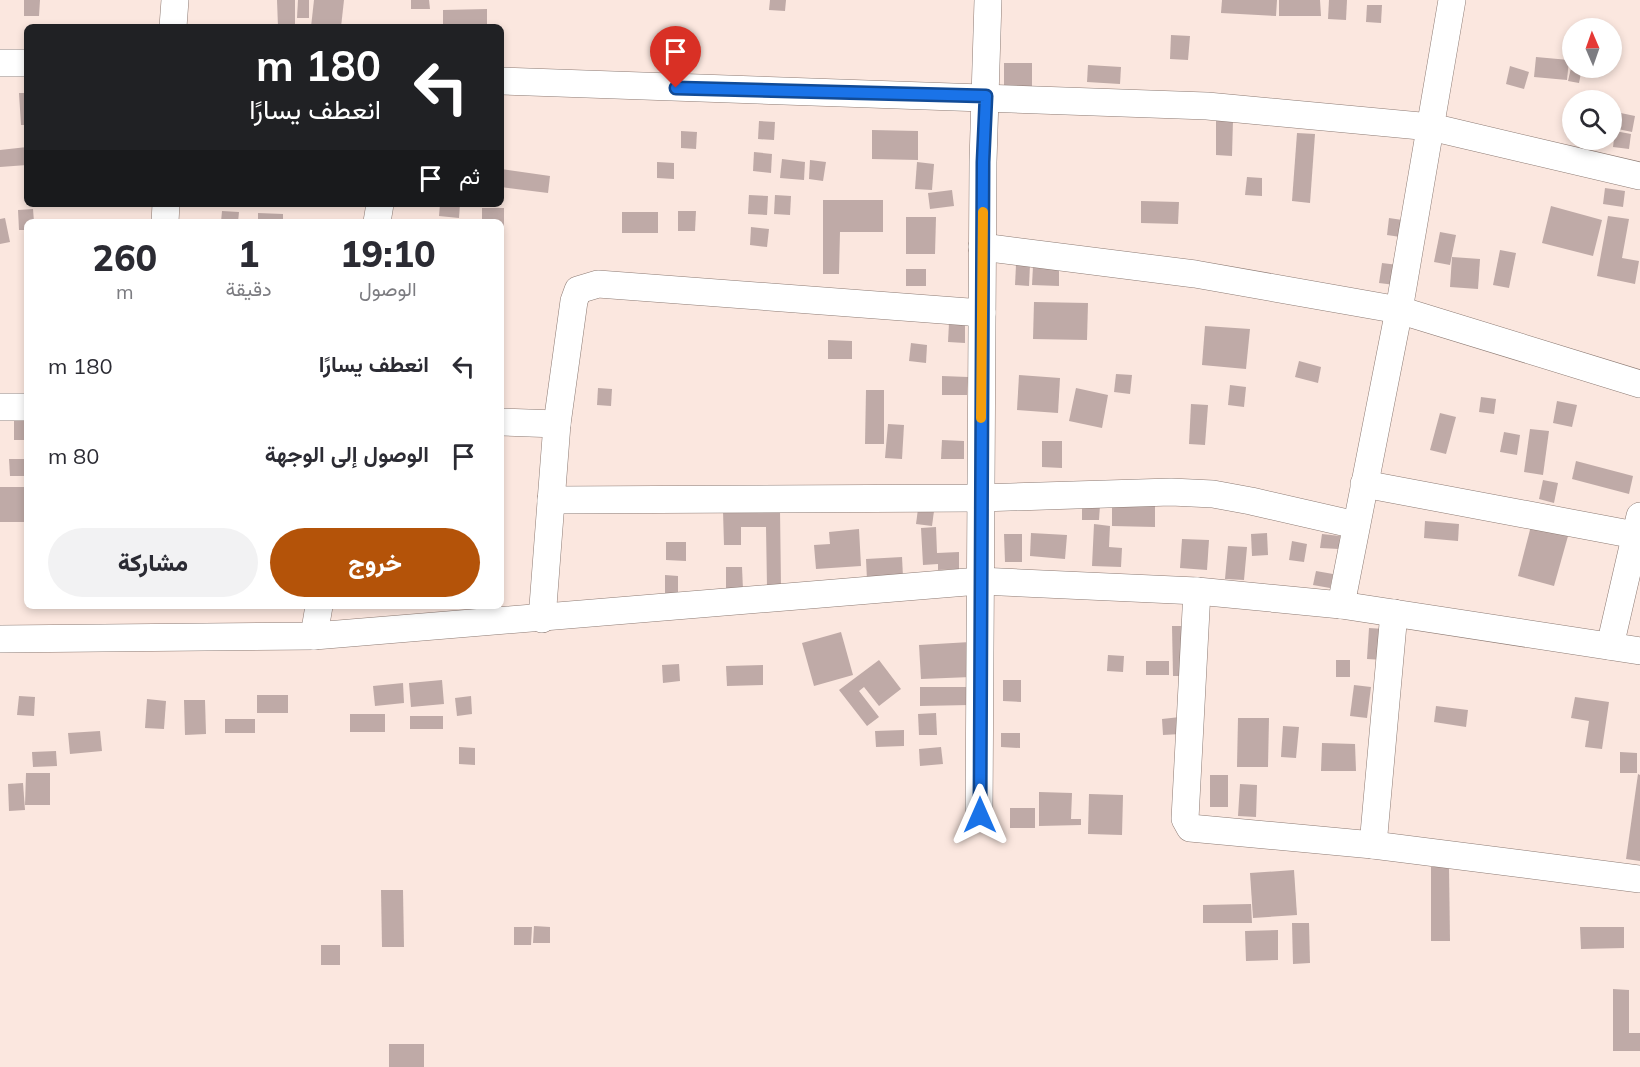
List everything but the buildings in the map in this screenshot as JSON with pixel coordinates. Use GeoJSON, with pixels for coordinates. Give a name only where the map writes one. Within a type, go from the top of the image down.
{"type":"FeatureCollection","features":[{"type":"Feature","properties":{"kind":"street"},"geometry":{"type":"LineString","coordinates":[[173,24],[175,0]]}},
{"type":"Feature","properties":{"kind":"street"},"geometry":{"type":"LineString","coordinates":[[980,815],[982,247],[988,0]]}},
{"type":"Feature","properties":{"kind":"street"},"geometry":{"type":"LineString","coordinates":[[1341,605],[1400,310],[1452,0]]}},
{"type":"Feature","properties":{"kind":"street"},"geometry":{"type":"LineString","coordinates":[[0,63],[24,63]]}},
{"type":"Feature","properties":{"kind":"street"},"geometry":{"type":"LineString","coordinates":[[504,81],[605,87],[986,96],[1207,106],[1431,127],[1640,176]]}},
{"type":"Feature","properties":{"kind":"street"},"geometry":{"type":"LineString","coordinates":[[982,247],[1195,274],[1400,310],[1640,384]]}},
{"type":"Feature","properties":{"kind":"street"},"geometry":{"type":"LineString","coordinates":[[542,619],[557,424],[574,301],[578,290],[598,284],[982,313]]}},
{"type":"Feature","properties":{"kind":"street"},"geometry":{"type":"LineString","coordinates":[[0,407],[24,407]]}},
{"type":"Feature","properties":{"kind":"street"},"geometry":{"type":"LineString","coordinates":[[504,422],[557,424]]}},
{"type":"Feature","properties":{"kind":"street"},"geometry":{"type":"LineString","coordinates":[[1364,484],[1638,525],[1610,646]]}},
{"type":"Feature","properties":{"kind":"street"},"geometry":{"type":"LineString","coordinates":[[551,500],[980,498],[1130,491],[1213,494],[1356,525]]}},
{"type":"Feature","properties":{"kind":"street"},"geometry":{"type":"LineString","coordinates":[[0,639],[314,636],[542,619],[980,581],[1197,591],[1341,605],[1640,651]]}},
{"type":"Feature","properties":{"kind":"street"},"geometry":{"type":"LineString","coordinates":[[1197,591],[1185,819],[1190,828],[1373,845],[1640,879]]}},
{"type":"Feature","properties":{"kind":"street"},"geometry":{"type":"LineString","coordinates":[[314,636],[318,609]]}},
{"type":"Feature","properties":{"kind":"street"},"geometry":{"type":"LineString","coordinates":[[1373,845],[1394,613]]}},
{"type":"Feature","properties":{"kind":"slow traffic"},"geometry":{"type":"LineString","coordinates":[[981,418],[983,212]]}},
{"type":"Feature","properties":{"kind":"route"},"geometry":{"type":"LineString","coordinates":[[676,88],[986,96],[983,162],[980,815]]}}]}
